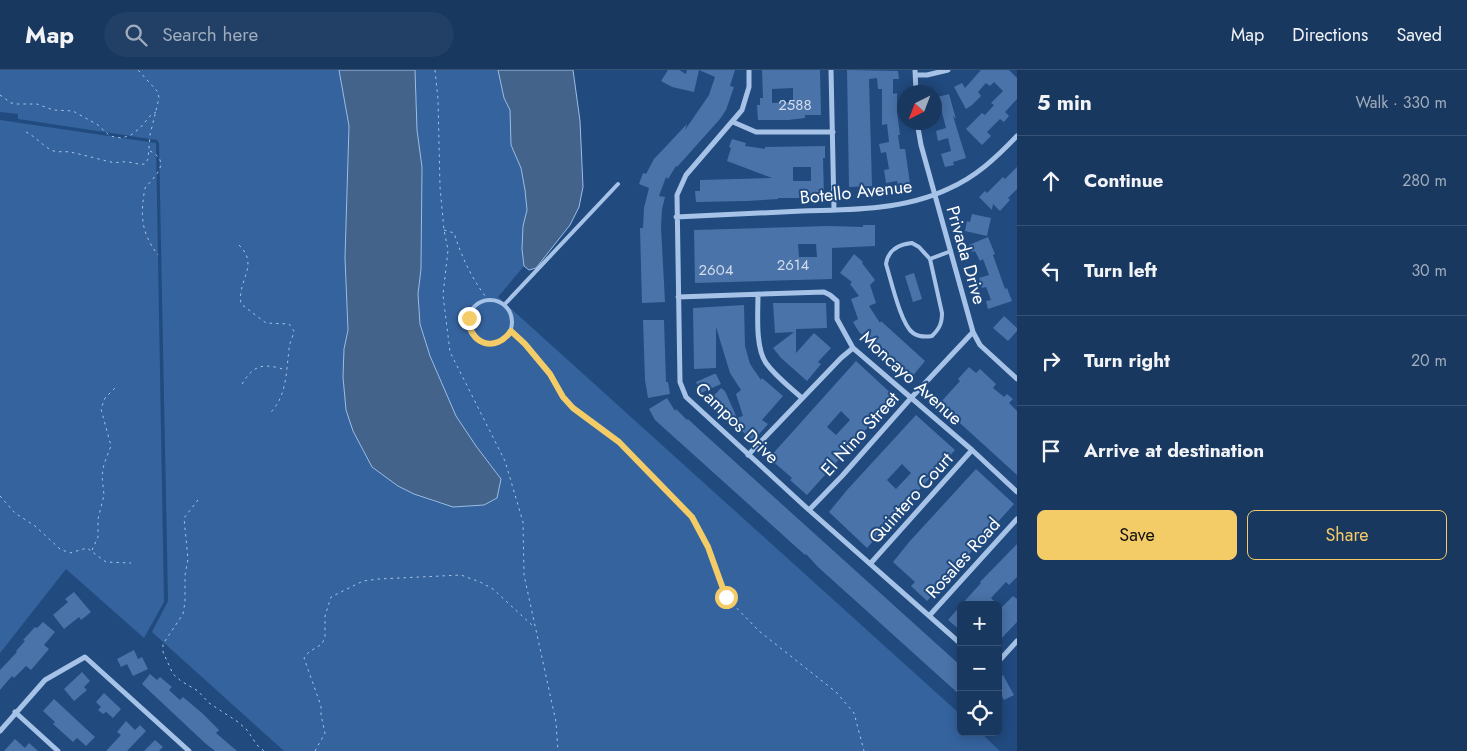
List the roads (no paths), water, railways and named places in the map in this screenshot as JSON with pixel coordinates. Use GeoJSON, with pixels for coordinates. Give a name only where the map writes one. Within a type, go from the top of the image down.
{"type":"FeatureCollection","features":[{"type":"Feature","properties":{"kind":"street","name":"Campos Drive"},"geometry":{"type":"LineString","coordinates":[[749,70],[749,87],[742,110],[734,122],[686,176],[677,195],[680,382],[686,397],[748,455],[957,640]]}},
{"type":"Feature","properties":{"kind":"street"},"geometry":{"type":"LineString","coordinates":[[831,70],[834,210]]}},
{"type":"Feature","properties":{"kind":"street"},"geometry":{"type":"LineString","coordinates":[[916,73],[927,75],[948,70]]}},
{"type":"Feature","properties":{"kind":"street"},"geometry":{"type":"LineString","coordinates":[[734,122],[756,132],[833,132]]}},
{"type":"Feature","properties":{"kind":"street","name":"Privada Drive"},"geometry":{"type":"LineString","coordinates":[[918,130],[973,332],[980,345],[1017,379]]}},
{"type":"Feature","properties":{"kind":"street","name":"Botello Avenue"},"geometry":{"type":"LineString","coordinates":[[676,216],[834,210],[906,203],[935,195],[973,176],[1017,136]]}},
{"type":"Feature","properties":{"kind":"street","name":"Moncayo Avenue"},"geometry":{"type":"LineString","coordinates":[[678,298],[824,292],[830,295],[836,301],[837,319],[853,348],[972,450],[1017,492]]}},
{"type":"Feature","properties":{"kind":"street"},"geometry":{"type":"LineString","coordinates":[[758,294],[762,354],[766,363],[788,387],[802,398]]}},
{"type":"Feature","properties":{"kind":"street","name":"El Nino Street"},"geometry":{"type":"LineString","coordinates":[[809,510],[973,332]]}},
{"type":"Feature","properties":{"kind":"street"},"geometry":{"type":"LineString","coordinates":[[748,455],[853,348]]}},
{"type":"Feature","properties":{"kind":"street","name":"Quintero Court"},"geometry":{"type":"LineString","coordinates":[[870,564],[972,450]]}},
{"type":"Feature","properties":{"kind":"street","name":"Rosales Road"},"geometry":{"type":"LineString","coordinates":[[929,616],[1017,519]]}},
{"type":"Feature","properties":{"kind":"street"},"geometry":{"type":"LineString","coordinates":[[1002,658],[1017,641]]}},
{"type":"Feature","properties":{"kind":"street"},"geometry":{"type":"LineString","coordinates":[[0,731],[45,680],[86,657],[189,751]]}},
{"type":"Feature","properties":{"kind":"street"},"geometry":{"type":"LineString","coordinates":[[15,712],[58,751]]}},
{"type":"Feature","properties":{"kind":"lane"},"geometry":{"type":"LineString","coordinates":[[504,305],[618,184]]}},
{"type":"Feature","properties":{"kind":"lane"},"geometry":{"type":"LineString","coordinates":[[904,244],[912,244],[919,247],[930,259],[942,313],[942,322],[939,329],[932,336],[919,336],[914,334],[905,325],[886,264],[887,257],[897,246],[904,244]]}},
{"type":"Feature","properties":{"kind":"lane"},"geometry":{"type":"LineString","coordinates":[[930,259],[951,250]]}},
{"type":"Feature","properties":{"kind":"lane"},"geometry":{"type":"LineString","coordinates":[[488,300],[494,300],[504,305],[512,317],[511,331],[502,341],[495,344],[488,344],[475,338],[469,325],[469,318],[475,306],[488,300]]}}]}
